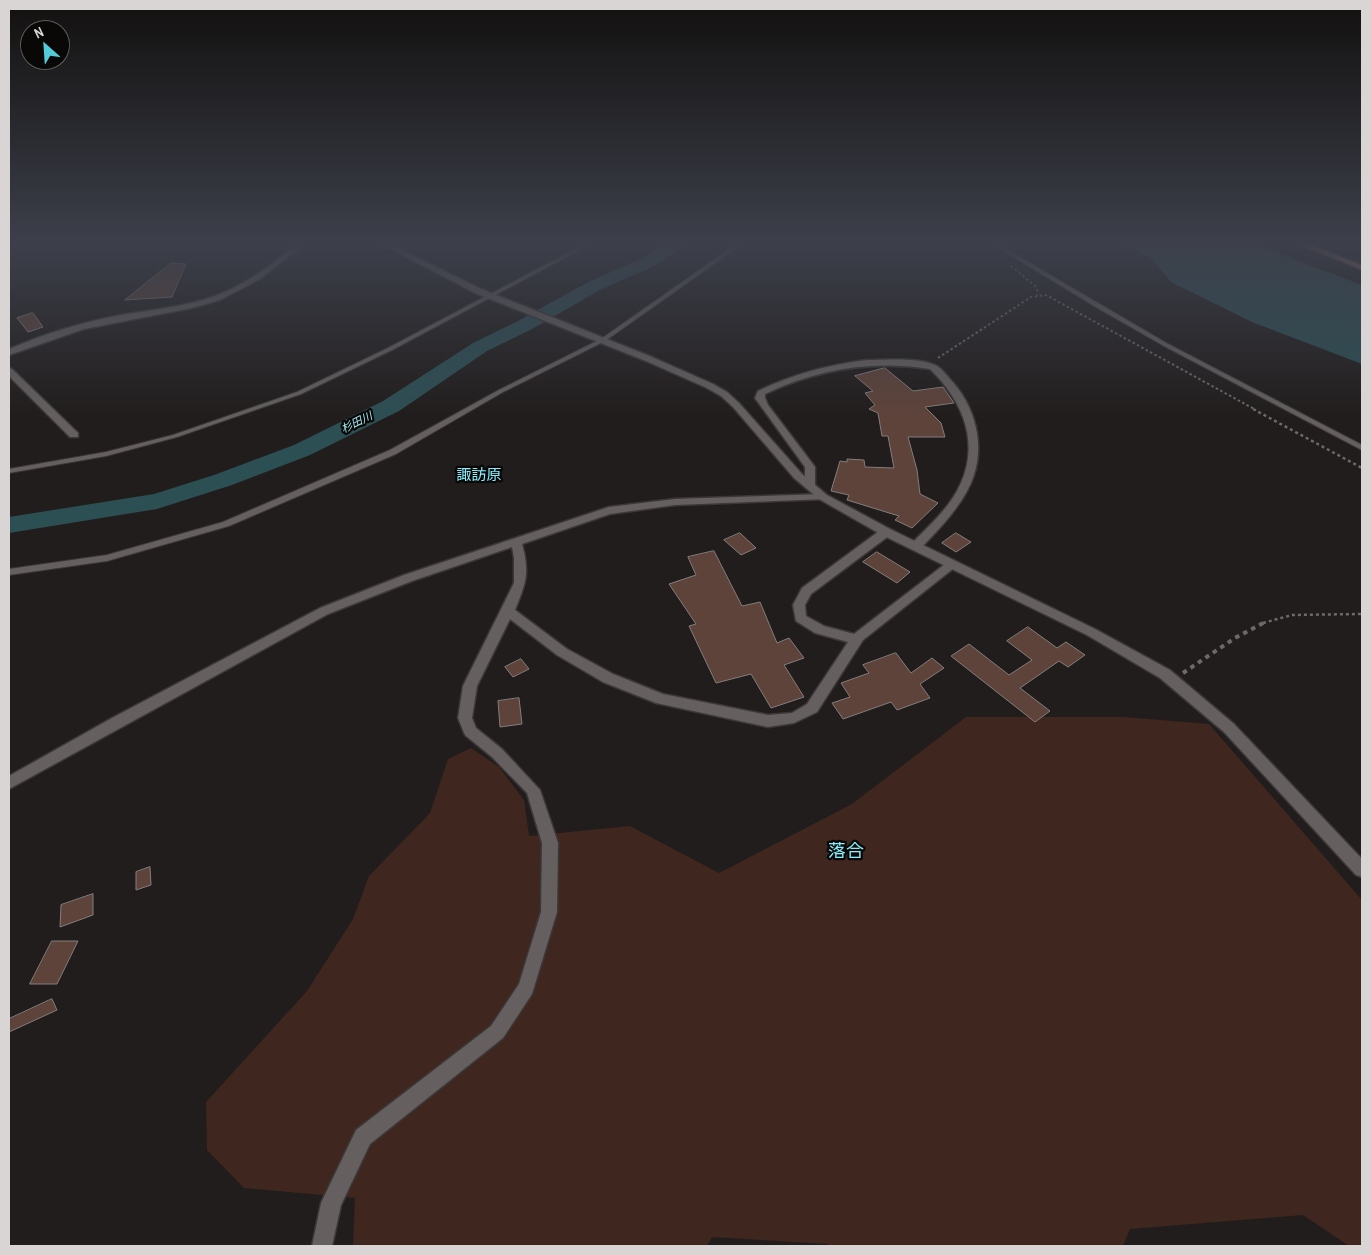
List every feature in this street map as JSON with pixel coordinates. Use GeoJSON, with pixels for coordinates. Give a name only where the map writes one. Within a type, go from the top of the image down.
{"type":"FeatureCollection","features":[{"type":"Feature","properties":{"kind":"street"},"geometry":{"type":"LineString","coordinates":[[9,352],[78,326],[200,304]]}},
{"type":"Feature","properties":{"kind":"street"},"geometry":{"type":"LineString","coordinates":[[511,304],[690,376],[724,394],[798,476],[823,498],[886,532],[1099,636],[1145,662],[1172,680],[1229,728],[1362,870]]}},
{"type":"Feature","properties":{"kind":"street"},"geometry":{"type":"LineString","coordinates":[[810,487],[810,466],[764,406],[760,398],[761,393],[778,384],[819,370],[864,363],[901,362],[933,366],[959,395],[968,412],[972,466],[965,484],[950,509],[916,546]]}},
{"type":"Feature","properties":{"kind":"street"},"geometry":{"type":"LineString","coordinates":[[9,371],[74,435]]}},
{"type":"Feature","properties":{"kind":"street"},"geometry":{"type":"LineString","coordinates":[[9,783],[126,717],[324,611],[408,578],[618,510],[674,502],[823,498]]}},
{"type":"Feature","properties":{"kind":"street"},"geometry":{"type":"LineString","coordinates":[[856,639],[808,626],[800,618],[799,605],[806,591],[886,532]]}},
{"type":"Feature","properties":{"kind":"street"},"geometry":{"type":"LineString","coordinates":[[322,1246],[331,1203],[363,1137],[497,1032],[526,988],[549,912],[550,842],[533,790],[497,753],[470,731],[465,718],[470,686],[520,583],[520,558],[516,542]]}},
{"type":"Feature","properties":{"kind":"street"},"geometry":{"type":"LineString","coordinates":[[508,611],[562,652],[608,678],[661,698],[768,722],[794,718],[812,708],[856,639],[953,564]]}},
{"type":"Feature","properties":{"kind":"lane"},"geometry":{"type":"LineString","coordinates":[[9,470],[106,454],[175,436],[299,394],[482,304]]}},
{"type":"Feature","properties":{"kind":"lane"},"geometry":{"type":"LineString","coordinates":[[9,572],[108,558],[226,524],[393,452],[501,391],[603,340],[655,304]]}},
{"type":"Feature","properties":{"kind":"lane"},"geometry":{"type":"LineString","coordinates":[[1094,304],[1166,345],[1362,448]]}},
{"type":"Feature","properties":{"kind":"path"},"geometry":{"type":"LineString","coordinates":[[933,366],[937,359],[1021,304]]}},
{"type":"Feature","properties":{"kind":"path"},"geometry":{"type":"LineString","coordinates":[[1063,304],[1166,362],[1362,468]]}},
{"type":"Feature","properties":{"kind":"path"},"geometry":{"type":"LineString","coordinates":[[1172,680],[1252,628],[1270,620],[1291,615],[1362,614]]}},
{"type":"Feature","properties":{"kind":"shaded area"},"geometry":{"type":"Polygon","coordinates":[[[966,717],[1124,717],[1209,724],[1362,900],[1362,1246],[1349,1246],[1303,1215],[1130,1229],[1123,1246],[830,1246],[827,1244],[712,1237],[707,1246],[353,1246],[355,1198],[244,1188],[207,1150],[206,1102],[307,991],[353,919],[369,876],[430,813],[448,759],[471,748],[499,767],[524,800],[529,836],[630,826],[719,873],[852,804],[966,717]]]}},
{"type":"Feature","properties":{"kind":"water"},"geometry":{"type":"Polygon","coordinates":[[[1215,304],[1362,304],[1362,364],[1252,322],[1215,304]]]}},
{"type":"Feature","properties":{"kind":"building"},"geometry":{"type":"Polygon","coordinates":[[[33,313],[43,327],[28,332],[17,318],[33,313]]]}},
{"type":"Feature","properties":{"kind":"building"},"geometry":{"type":"Polygon","coordinates":[[[885,368],[913,391],[943,387],[954,403],[925,407],[941,423],[945,437],[908,437],[917,470],[920,494],[938,503],[912,528],[895,520],[899,516],[847,500],[849,495],[831,491],[840,461],[847,462],[847,459],[864,460],[865,467],[894,468],[888,436],[882,436],[878,413],[869,409],[875,405],[865,393],[873,391],[855,376],[885,368]]]}},
{"type":"Feature","properties":{"kind":"building"},"geometry":{"type":"Polygon","coordinates":[[[740,533],[756,548],[741,555],[724,540],[740,533]]]}},
{"type":"Feature","properties":{"kind":"building"},"geometry":{"type":"Polygon","coordinates":[[[956,533],[971,542],[956,552],[942,543],[956,533]]]}},
{"type":"Feature","properties":{"kind":"building"},"geometry":{"type":"Polygon","coordinates":[[[714,551],[742,606],[760,602],[777,643],[789,638],[804,658],[784,665],[804,697],[771,708],[751,674],[716,683],[689,626],[696,624],[669,584],[696,575],[688,557],[714,551]]]}},
{"type":"Feature","properties":{"kind":"building"},"geometry":{"type":"Polygon","coordinates":[[[877,552],[910,572],[897,583],[863,562],[877,552]]]}},
{"type":"Feature","properties":{"kind":"building"},"geometry":{"type":"Polygon","coordinates":[[[1028,627],[1057,648],[1066,642],[1085,655],[1068,667],[1059,661],[1020,688],[1050,711],[1035,722],[951,656],[969,644],[1009,675],[1032,660],[1007,641],[1028,627]]]}},
{"type":"Feature","properties":{"kind":"building"},"geometry":{"type":"Polygon","coordinates":[[[896,653],[911,673],[932,658],[944,668],[920,684],[930,698],[897,710],[891,702],[843,719],[832,703],[850,697],[841,683],[869,673],[863,665],[896,653]]]}},
{"type":"Feature","properties":{"kind":"building"},"geometry":{"type":"Polygon","coordinates":[[[521,659],[529,669],[513,677],[505,667],[521,659]]]}},
{"type":"Feature","properties":{"kind":"building"},"geometry":{"type":"Polygon","coordinates":[[[519,698],[522,724],[500,727],[498,701],[519,698]]]}},
{"type":"Feature","properties":{"kind":"building"},"geometry":{"type":"Polygon","coordinates":[[[150,867],[151,885],[136,890],[136,872],[150,867]]]}},
{"type":"Feature","properties":{"kind":"building"},"geometry":{"type":"Polygon","coordinates":[[[93,894],[93,915],[60,927],[61,905],[93,894]]]}},
{"type":"Feature","properties":{"kind":"building"},"geometry":{"type":"Polygon","coordinates":[[[52,941],[78,941],[57,984],[30,984],[52,941]]]}},
{"type":"Feature","properties":{"kind":"building"},"geometry":{"type":"Polygon","coordinates":[[[52,999],[57,1010],[9,1032],[9,1019],[52,999]]]}},
{"type":"Feature","properties":{"kind":"waterway","name":"杉田川"},"geometry":{"type":"LineString","coordinates":[[9,525],[157,501],[223,480],[302,450],[391,406],[480,347],[563,304]]}},
{"type":"Feature","properties":{"kind":"district","name":"諏訪原"},"geometry":{"type":"Point","coordinates":[479,476]}},
{"type":"Feature","properties":{"kind":"district","name":"落合"},"geometry":{"type":"Point","coordinates":[846,852]}}]}
